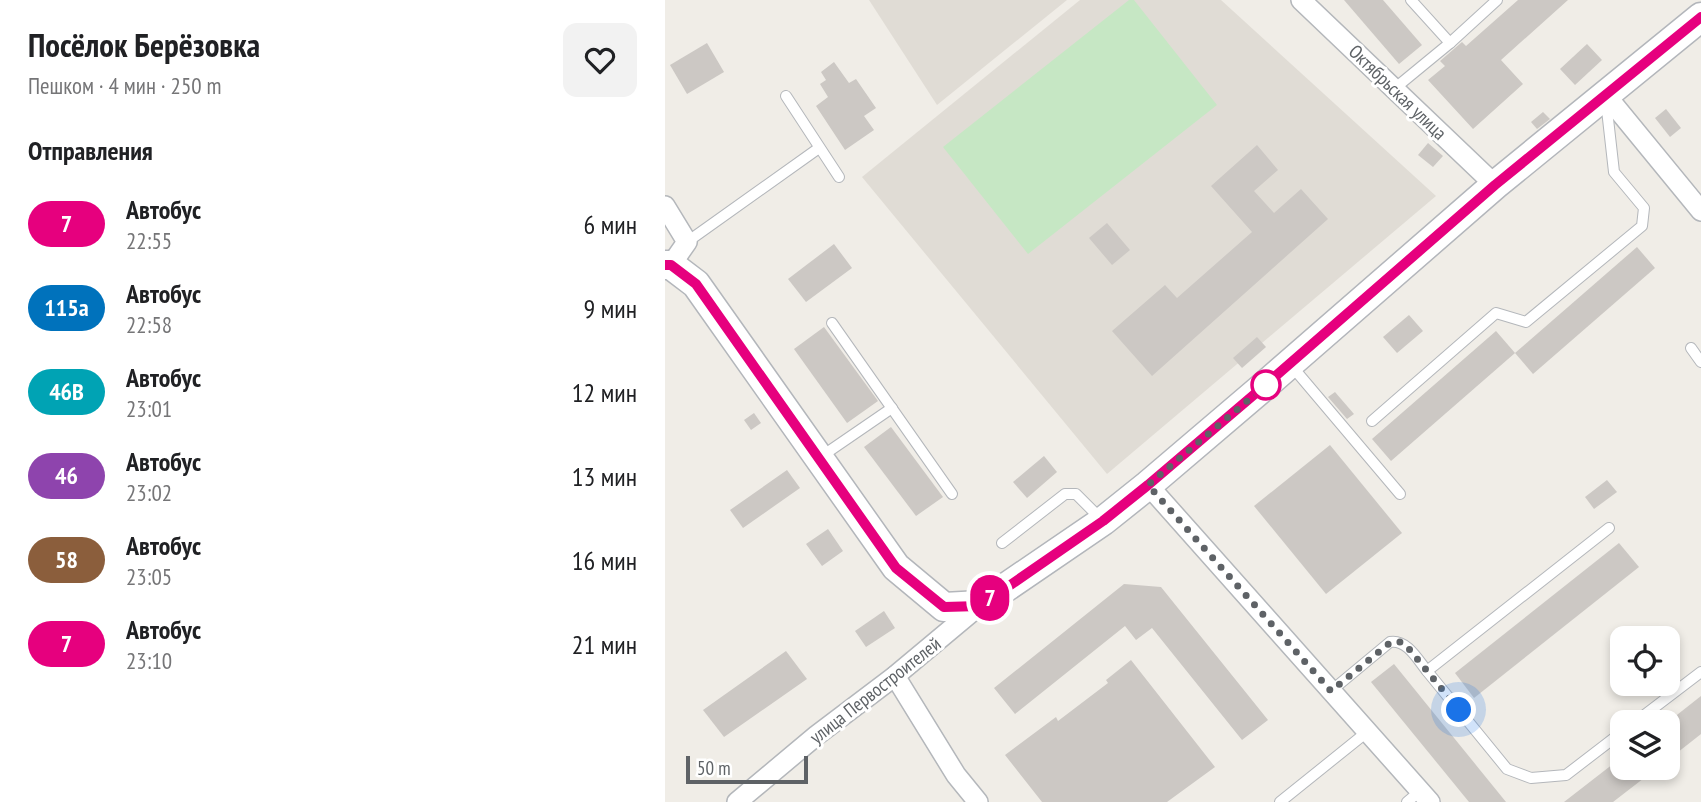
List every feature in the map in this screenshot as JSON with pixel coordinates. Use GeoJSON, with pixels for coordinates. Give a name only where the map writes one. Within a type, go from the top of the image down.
{"type":"FeatureCollection","features":[{"type":"Feature","properties":{"kind":"main road"},"geometry":{"type":"LineString","coordinates":[[668,265],[696,284],[896,568],[944,607],[980,606],[1103,521],[1148,485],[1495,185],[1701,17]]}},
{"type":"Feature","properties":{"kind":"street","name":"Октябрьская улица"},"geometry":{"type":"LineString","coordinates":[[1301,0],[1495,185]]}},
{"type":"Feature","properties":{"kind":"street"},"geometry":{"type":"LineString","coordinates":[[1605,94],[1701,211]]}},
{"type":"Feature","properties":{"kind":"street"},"geometry":{"type":"LineString","coordinates":[[665,206],[687,242],[668,265]]}},
{"type":"Feature","properties":{"kind":"street"},"geometry":{"type":"LineString","coordinates":[[1148,485],[1367,732],[1419,798]]}},
{"type":"Feature","properties":{"kind":"street","name":"улица Первостроителей"},"geometry":{"type":"LineString","coordinates":[[737,802],[980,606]]}},
{"type":"Feature","properties":{"kind":"street"},"geometry":{"type":"LineString","coordinates":[[895,676],[956,775],[978,802]]}},
{"type":"Feature","properties":{"kind":"lane"},"geometry":{"type":"LineString","coordinates":[[1411,0],[1450,43]]}},
{"type":"Feature","properties":{"kind":"lane"},"geometry":{"type":"LineString","coordinates":[[1394,89],[1497,0]]}},
{"type":"Feature","properties":{"kind":"lane"},"geometry":{"type":"LineString","coordinates":[[1373,421],[1496,313],[1526,322],[1641,226],[1644,208],[1614,172],[1605,94]]}},
{"type":"Feature","properties":{"kind":"lane"},"geometry":{"type":"LineString","coordinates":[[786,96],[839,177]]}},
{"type":"Feature","properties":{"kind":"lane"},"geometry":{"type":"LineString","coordinates":[[687,242],[819,148]]}},
{"type":"Feature","properties":{"kind":"lane"},"geometry":{"type":"LineString","coordinates":[[832,323],[952,494]]}},
{"type":"Feature","properties":{"kind":"lane"},"geometry":{"type":"LineString","coordinates":[[1691,348],[1701,362]]}},
{"type":"Feature","properties":{"kind":"lane"},"geometry":{"type":"LineString","coordinates":[[1290,364],[1400,494]]}},
{"type":"Feature","properties":{"kind":"lane"},"geometry":{"type":"LineString","coordinates":[[819,458],[892,408]]}},
{"type":"Feature","properties":{"kind":"lane"},"geometry":{"type":"LineString","coordinates":[[1002,542],[1065,495],[1076,495],[1103,521]]}},
{"type":"Feature","properties":{"kind":"lane"},"geometry":{"type":"LineString","coordinates":[[1427,671],[1609,528]]}},
{"type":"Feature","properties":{"kind":"lane"},"geometry":{"type":"LineString","coordinates":[[1331,691],[1391,642],[1396,641],[1405,644],[1507,769],[1531,778],[1566,775],[1610,741]]}},
{"type":"Feature","properties":{"kind":"lane"},"geometry":{"type":"LineString","coordinates":[[1651,710],[1701,672]]}},
{"type":"Feature","properties":{"kind":"lane"},"geometry":{"type":"LineString","coordinates":[[1280,802],[1367,732]]}},
{"type":"Feature","properties":{"kind":"shaded area"},"geometry":{"type":"Polygon","coordinates":[[[869,0],[1067,0],[937,105],[869,0]]]}},
{"type":"Feature","properties":{"kind":"shaded area"},"geometry":{"type":"Polygon","coordinates":[[[1080,0],[1221,0],[1436,196],[1107,474],[862,177],[1080,0]]]}},
{"type":"Feature","properties":{"kind":"green space"},"geometry":{"type":"Polygon","coordinates":[[[1129,0],[1134,0],[1217,105],[1028,254],[943,147],[1129,0]]]}},
{"type":"Feature","properties":{"kind":"building"},"geometry":{"type":"Polygon","coordinates":[[[1344,0],[1383,0],[1422,45],[1399,64],[1344,0]]]}},
{"type":"Feature","properties":{"kind":"building"},"geometry":{"type":"Polygon","coordinates":[[[1518,0],[1568,0],[1501,60],[1523,84],[1473,129],[1428,80],[1445,66],[1440,61],[1462,42],[1466,46],[1518,0]]]}},
{"type":"Feature","properties":{"kind":"building"},"geometry":{"type":"Polygon","coordinates":[[[707,43],[724,72],[687,94],[670,65],[707,43]]]}},
{"type":"Feature","properties":{"kind":"building"},"geometry":{"type":"Polygon","coordinates":[[[1587,44],[1602,60],[1575,85],[1560,69],[1587,44]]]}},
{"type":"Feature","properties":{"kind":"building"},"geometry":{"type":"Polygon","coordinates":[[[834,62],[849,83],[856,79],[876,108],[864,116],[874,130],[845,150],[816,106],[828,97],[820,84],[826,80],[821,72],[834,62]]]}},
{"type":"Feature","properties":{"kind":"building"},"geometry":{"type":"Polygon","coordinates":[[[1666,109],[1681,128],[1670,137],[1655,118],[1666,109]]]}},
{"type":"Feature","properties":{"kind":"building"},"geometry":{"type":"Polygon","coordinates":[[[1543,112],[1550,119],[1537,129],[1531,122],[1543,112]]]}},
{"type":"Feature","properties":{"kind":"building"},"geometry":{"type":"Polygon","coordinates":[[[1428,143],[1443,156],[1433,167],[1418,155],[1428,143]]]}},
{"type":"Feature","properties":{"kind":"building"},"geometry":{"type":"Polygon","coordinates":[[[1257,145],[1278,170],[1254,191],[1274,213],[1301,189],[1328,219],[1152,376],[1112,331],[1165,285],[1177,298],[1252,232],[1211,186],[1257,145]]]}},
{"type":"Feature","properties":{"kind":"building"},"geometry":{"type":"Polygon","coordinates":[[[1107,223],[1130,250],[1112,265],[1089,238],[1107,223]]]}},
{"type":"Feature","properties":{"kind":"building"},"geometry":{"type":"Polygon","coordinates":[[[834,244],[852,268],[806,302],[788,279],[834,244]]]}},
{"type":"Feature","properties":{"kind":"building"},"geometry":{"type":"Polygon","coordinates":[[[1637,247],[1655,268],[1533,374],[1515,353],[1637,247]]]}},
{"type":"Feature","properties":{"kind":"building"},"geometry":{"type":"Polygon","coordinates":[[[1409,315],[1423,331],[1397,353],[1383,337],[1409,315]]]}},
{"type":"Feature","properties":{"kind":"building"},"geometry":{"type":"Polygon","coordinates":[[[824,327],[878,401],[847,423],[794,349],[824,327]]]}},
{"type":"Feature","properties":{"kind":"building"},"geometry":{"type":"Polygon","coordinates":[[[1496,331],[1515,353],[1391,461],[1372,439],[1496,331]]]}},
{"type":"Feature","properties":{"kind":"building"},"geometry":{"type":"Polygon","coordinates":[[[1257,337],[1266,347],[1242,368],[1233,358],[1257,337]]]}},
{"type":"Feature","properties":{"kind":"building"},"geometry":{"type":"Polygon","coordinates":[[[1335,392],[1354,414],[1347,419],[1328,397],[1335,392]]]}},
{"type":"Feature","properties":{"kind":"building"},"geometry":{"type":"Polygon","coordinates":[[[754,413],[761,423],[751,430],[744,420],[754,413]]]}},
{"type":"Feature","properties":{"kind":"building"},"geometry":{"type":"Polygon","coordinates":[[[891,427],[943,497],[916,516],[864,447],[891,427]]]}},
{"type":"Feature","properties":{"kind":"building"},"geometry":{"type":"Polygon","coordinates":[[[1330,445],[1402,533],[1326,594],[1254,506],[1330,445]]]}},
{"type":"Feature","properties":{"kind":"building"},"geometry":{"type":"Polygon","coordinates":[[[1044,456],[1057,472],[1027,498],[1013,482],[1044,456]]]}},
{"type":"Feature","properties":{"kind":"building"},"geometry":{"type":"Polygon","coordinates":[[[787,470],[800,488],[743,528],[730,510],[787,470]]]}},
{"type":"Feature","properties":{"kind":"building"},"geometry":{"type":"Polygon","coordinates":[[[1607,480],[1617,492],[1594,509],[1585,497],[1607,480]]]}},
{"type":"Feature","properties":{"kind":"building"},"geometry":{"type":"Polygon","coordinates":[[[828,529],[843,551],[822,566],[806,544],[828,529]]]}},
{"type":"Feature","properties":{"kind":"building"},"geometry":{"type":"Polygon","coordinates":[[[1619,543],[1639,567],[1474,698],[1455,673],[1619,543]]]}},
{"type":"Feature","properties":{"kind":"building"},"geometry":{"type":"Polygon","coordinates":[[[1124,584],[1161,587],[1268,720],[1242,740],[1152,628],[1136,640],[1125,626],[1015,714],[994,688],[1124,584]]]}},
{"type":"Feature","properties":{"kind":"building"},"geometry":{"type":"Polygon","coordinates":[[[884,611],[895,628],[866,647],[855,631],[884,611]]]}},
{"type":"Feature","properties":{"kind":"building"},"geometry":{"type":"Polygon","coordinates":[[[786,651],[807,679],[724,737],[703,710],[786,651]]]}},
{"type":"Feature","properties":{"kind":"building"},"geometry":{"type":"Polygon","coordinates":[[[1131,660],[1215,767],[1167,802],[1042,802],[1005,755],[1056,717],[1058,721],[1108,683],[1106,680],[1131,660]]]}},
{"type":"Feature","properties":{"kind":"building"},"geometry":{"type":"Polygon","coordinates":[[[1394,664],[1506,802],[1469,802],[1371,682],[1394,664]]]}},
{"type":"Feature","properties":{"kind":"building"},"geometry":{"type":"Polygon","coordinates":[[[1701,696],[1701,734],[1680,751],[1680,713],[1701,696]]]}},
{"type":"Feature","properties":{"kind":"building"},"geometry":{"type":"Polygon","coordinates":[[[1610,766],[1610,780],[1641,780],[1613,802],[1564,802],[1610,766]]]}},
{"type":"Feature","properties":{"kind":"bus line","name":"7"},"geometry":{"type":"LineString","coordinates":[[665,265],[671,265],[696,284],[896,568],[944,607],[980,606],[1103,521],[1148,485],[1495,185],[1701,17]]}},
{"type":"Feature","properties":{"kind":"route"},"geometry":{"type":"LineString","coordinates":[[1266,385],[1148,485],[1331,691],[1391,642],[1396,641],[1405,644],[1459,710]]}}]}
